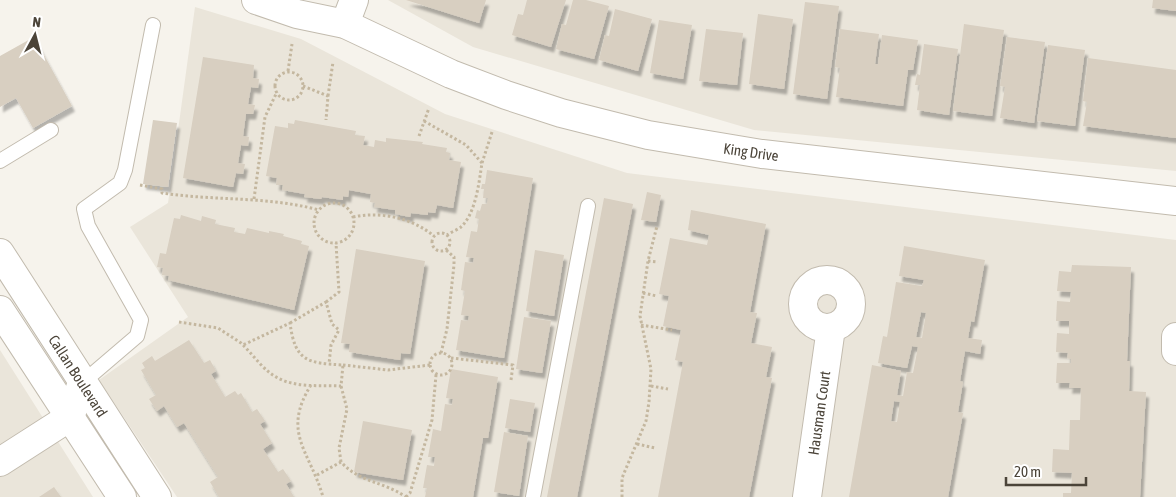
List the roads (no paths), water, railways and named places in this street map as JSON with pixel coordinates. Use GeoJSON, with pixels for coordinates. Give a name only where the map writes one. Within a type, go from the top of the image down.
{"type":"FeatureCollection","features":[{"type":"Feature","properties":{"kind":"street","name":"King Drive"},"geometry":{"type":"LineString","coordinates":[[256,0],[297,14],[350,12]]}},
{"type":"Feature","properties":{"kind":"street","name":"King Drive"},"geometry":{"type":"LineString","coordinates":[[317,0],[350,12],[451,74],[561,113],[648,135],[762,154],[1176,201]]}},
{"type":"Feature","properties":{"kind":"street","name":"Callan Boulevard"},"geometry":{"type":"LineString","coordinates":[[0,254],[157,497]]}},
{"type":"Feature","properties":{"kind":"street","name":"Callan Boulevard"},"geometry":{"type":"LineString","coordinates":[[0,310],[122,497]]}},
{"type":"Feature","properties":{"kind":"street","name":"Hausman Court"},"geometry":{"type":"LineString","coordinates":[[807,497],[831,328]]}},
{"type":"Feature","properties":{"kind":"street"},"geometry":{"type":"LineString","coordinates":[[1176,337],[1176,352]]}},
{"type":"Feature","properties":{"kind":"street"},"geometry":{"type":"LineString","coordinates":[[0,462],[70,418],[82,383]]}},
{"type":"Feature","properties":{"kind":"lane"},"geometry":{"type":"LineString","coordinates":[[82,383],[138,336],[141,320],[88,226],[84,209],[120,183],[122,178],[153,25]]}},
{"type":"Feature","properties":{"kind":"lane"},"geometry":{"type":"LineString","coordinates":[[0,161],[51,130]]}},
{"type":"Feature","properties":{"kind":"lane"},"geometry":{"type":"LineString","coordinates":[[533,497],[588,206]]}}]}
